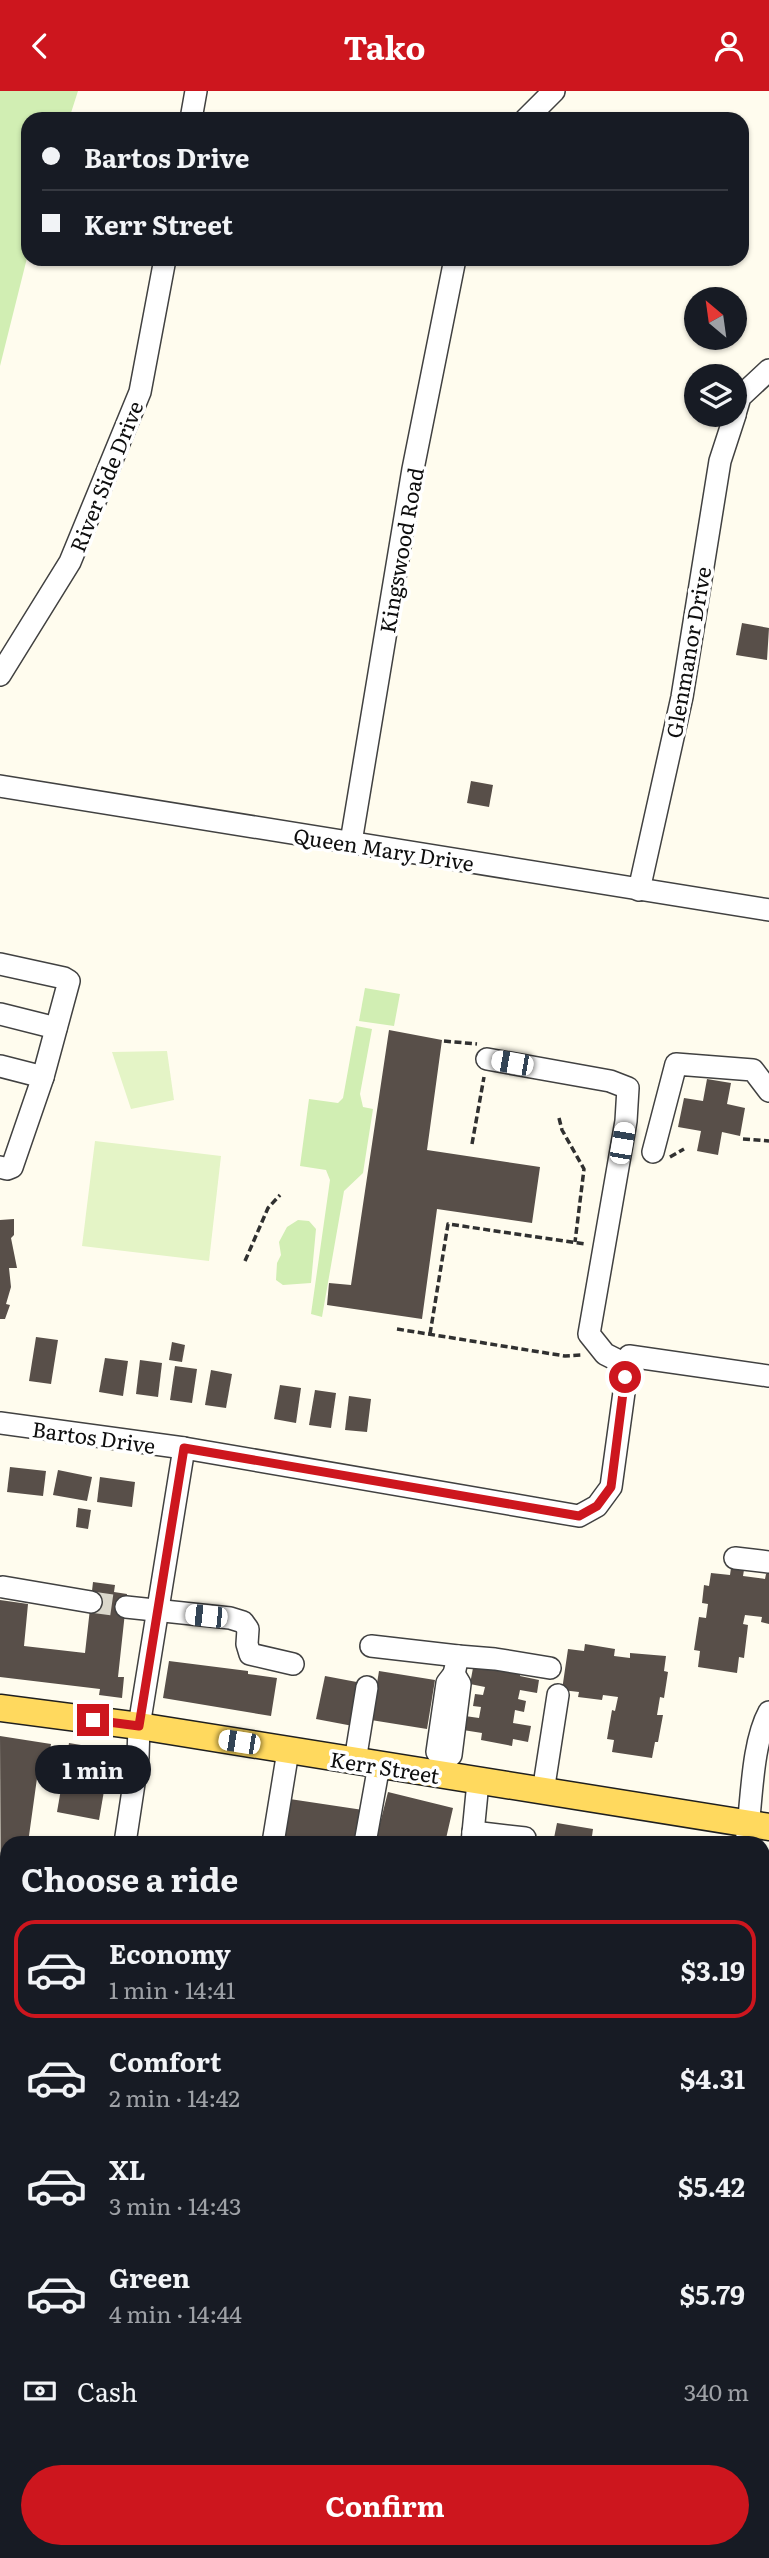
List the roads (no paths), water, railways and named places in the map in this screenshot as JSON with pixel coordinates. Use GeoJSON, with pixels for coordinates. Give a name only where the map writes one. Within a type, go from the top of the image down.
{"type":"FeatureCollection","features":[{"type":"Feature","properties":{"kind":"main road","name":"Kerr Street"},"geometry":{"type":"LineString","coordinates":[[0,1708],[139,1726],[367,1763],[442,1768],[478,1781],[754,1831]]}},
{"type":"Feature","properties":{"kind":"street"},"geometry":{"type":"LineString","coordinates":[[192,112],[196,91]]}},
{"type":"Feature","properties":{"kind":"street"},"geometry":{"type":"LineString","coordinates":[[533,112],[554,91]]}},
{"type":"Feature","properties":{"kind":"street","name":"River Side Drive"},"geometry":{"type":"LineString","coordinates":[[0,675],[70,562],[140,392],[164,266]]}},
{"type":"Feature","properties":{"kind":"street","name":"Kingswood Road"},"geometry":{"type":"LineString","coordinates":[[351,842],[416,457],[453,266]]}},
{"type":"Feature","properties":{"kind":"street","name":"Glenmanor Drive"},"geometry":{"type":"LineString","coordinates":[[747,390],[769,370]]}},
{"type":"Feature","properties":{"kind":"street","name":"Glenmanor Drive"},"geometry":{"type":"LineString","coordinates":[[639,890],[682,697],[720,461],[731,427]]}},
{"type":"Feature","properties":{"kind":"street","name":"Queen Mary Drive"},"geometry":{"type":"LineString","coordinates":[[0,786],[769,910]]}},
{"type":"Feature","properties":{"kind":"street"},"geometry":{"type":"LineString","coordinates":[[0,964],[68,980],[43,1077],[12,1167],[0,1167]]}},
{"type":"Feature","properties":{"kind":"street"},"geometry":{"type":"LineString","coordinates":[[0,1014],[56,1028]]}},
{"type":"Feature","properties":{"kind":"street"},"geometry":{"type":"LineString","coordinates":[[487,1059],[610,1081],[628,1088],[626,1121],[589,1334],[605,1354],[627,1365],[629,1356],[769,1376]]}},
{"type":"Feature","properties":{"kind":"street"},"geometry":{"type":"LineString","coordinates":[[653,1152],[677,1065],[753,1070],[769,1091]]}},
{"type":"Feature","properties":{"kind":"street"},"geometry":{"type":"LineString","coordinates":[[0,1066],[43,1077]]}},
{"type":"Feature","properties":{"kind":"street","name":"Bartos Drive"},"geometry":{"type":"LineString","coordinates":[[0,1423],[184,1448],[579,1516],[597,1506],[611,1487],[627,1365]]}},
{"type":"Feature","properties":{"kind":"street"},"geometry":{"type":"LineString","coordinates":[[126,1836],[138,1757],[139,1726],[184,1448]]}},
{"type":"Feature","properties":{"kind":"street"},"geometry":{"type":"LineString","coordinates":[[735,1558],[769,1562]]}},
{"type":"Feature","properties":{"kind":"street"},"geometry":{"type":"LineString","coordinates":[[3,1587],[91,1602]]}},
{"type":"Feature","properties":{"kind":"street"},"geometry":{"type":"LineString","coordinates":[[126,1607],[230,1618],[243,1622],[248,1629],[247,1644],[250,1654],[293,1664]]}},
{"type":"Feature","properties":{"kind":"street"},"geometry":{"type":"LineString","coordinates":[[371,1646],[456,1665],[495,1659],[550,1668]]}},
{"type":"Feature","properties":{"kind":"street"},"geometry":{"type":"LineString","coordinates":[[442,1768],[451,1755],[460,1684],[456,1665]]}},
{"type":"Feature","properties":{"kind":"street"},"geometry":{"type":"LineString","coordinates":[[365,1836],[367,1687]]}},
{"type":"Feature","properties":{"kind":"street"},"geometry":{"type":"LineString","coordinates":[[543,1792],[558,1695]]}},
{"type":"Feature","properties":{"kind":"street"},"geometry":{"type":"LineString","coordinates":[[754,1831],[757,1755],[763,1724],[769,1712]]}},
{"type":"Feature","properties":{"kind":"street"},"geometry":{"type":"LineString","coordinates":[[274,1836],[288,1751]]}},
{"type":"Feature","properties":{"kind":"street"},"geometry":{"type":"LineString","coordinates":[[473,1836],[478,1781]]}},
{"type":"Feature","properties":{"kind":"tunnel"},"geometry":{"type":"LineString","coordinates":[[91,1602],[126,1607]]}}]}
